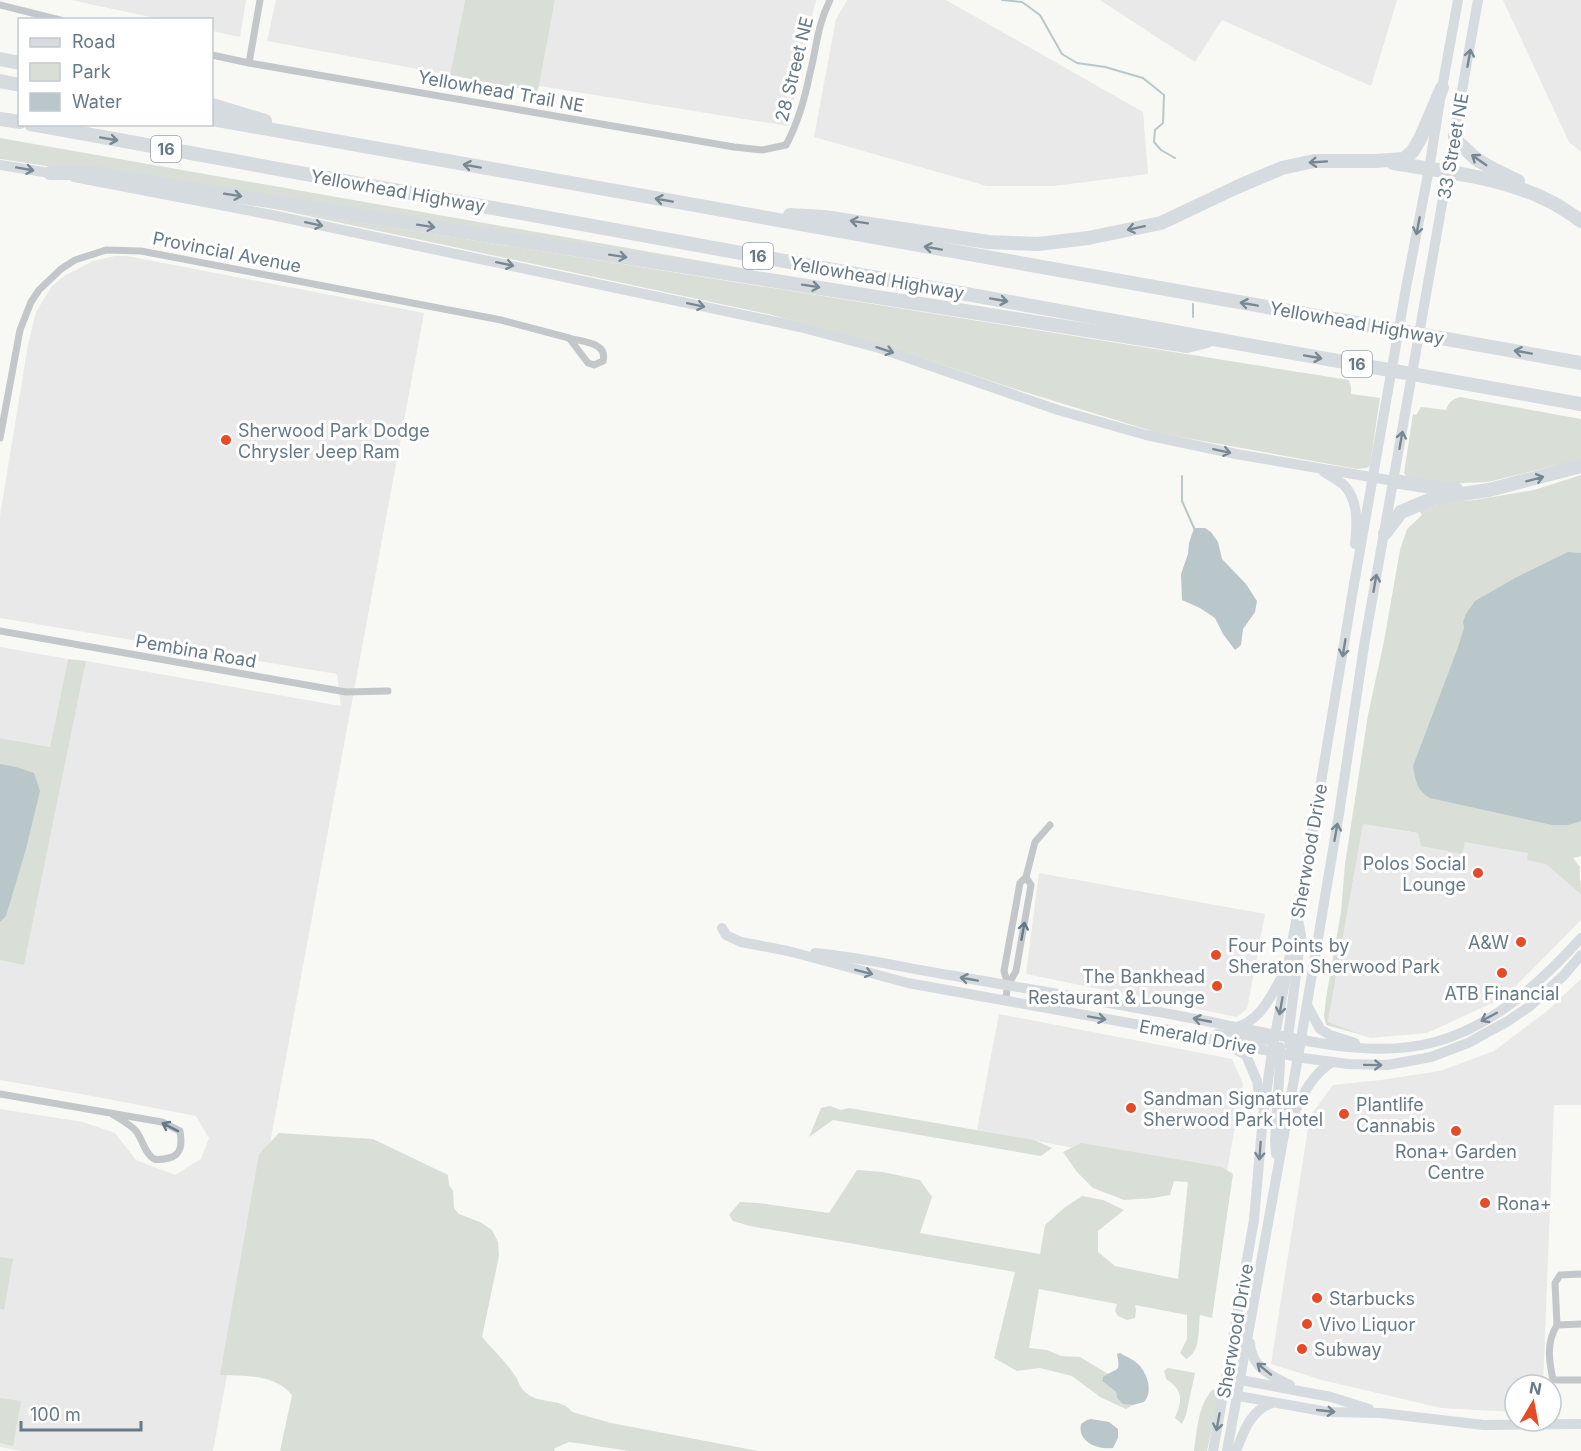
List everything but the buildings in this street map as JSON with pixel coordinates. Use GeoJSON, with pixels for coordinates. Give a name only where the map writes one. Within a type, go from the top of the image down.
{"type":"FeatureCollection","features":[{"type":"Feature","properties":{"kind":"highway"},"geometry":{"type":"LineString","coordinates":[[0,59],[18,63]]}},
{"type":"Feature","properties":{"kind":"highway"},"geometry":{"type":"LineString","coordinates":[[0,81],[18,85]]}},
{"type":"Feature","properties":{"kind":"highway"},"geometry":{"type":"LineString","coordinates":[[722,211],[824,217],[988,242],[1038,244],[1088,238],[1161,223],[1282,168],[1314,161],[1404,159],[1413,151],[1442,88]]}},
{"type":"Feature","properties":{"kind":"highway"},"geometry":{"type":"LineString","coordinates":[[213,105],[315,138]]}},
{"type":"Feature","properties":{"kind":"highway"},"geometry":{"type":"LineString","coordinates":[[0,119],[18,122]]}},
{"type":"Feature","properties":{"kind":"highway","name":"Yellowhead Highway"},"geometry":{"type":"LineString","coordinates":[[213,119],[1581,363]]}},
{"type":"Feature","properties":{"kind":"highway","name":"Yellowhead Highway"},"geometry":{"type":"LineString","coordinates":[[42,126],[1581,404]]}},
{"type":"Feature","properties":{"kind":"highway"},"geometry":{"type":"LineString","coordinates":[[1455,136],[1456,140],[1476,159],[1536,190],[1581,221]]}},
{"type":"Feature","properties":{"kind":"highway"},"geometry":{"type":"LineString","coordinates":[[1376,161],[1500,183],[1545,198]]}},
{"type":"Feature","properties":{"kind":"highway"},"geometry":{"type":"LineString","coordinates":[[50,173],[91,173],[1186,346],[1214,339]]}},
{"type":"Feature","properties":{"kind":"highway"},"geometry":{"type":"LineString","coordinates":[[1384,533],[1401,512],[1434,498],[1489,490],[1581,466]]}},
{"type":"Feature","properties":{"kind":"highway"},"geometry":{"type":"LineString","coordinates":[[1394,481],[1444,489],[1489,490]]}},
{"type":"Feature","properties":{"kind":"main road","name":"33 Street NE"},"geometry":{"type":"LineString","coordinates":[[1406,288],[1458,0]]}},
{"type":"Feature","properties":{"kind":"main road","name":"33 Street NE"},"geometry":{"type":"LineString","coordinates":[[1427,292],[1478,0]]}},
{"type":"Feature","properties":{"kind":"main road"},"geometry":{"type":"LineString","coordinates":[[0,165],[272,215],[800,327],[879,348],[1058,410],[1146,435],[1236,454],[1394,481]]}},
{"type":"Feature","properties":{"kind":"main road","name":"Sherwood Drive"},"geometry":{"type":"LineString","coordinates":[[1213,1451],[1254,1220],[1263,1116],[1280,1043],[1288,968],[1406,288]]}},
{"type":"Feature","properties":{"kind":"main road","name":"Sherwood Drive"},"geometry":{"type":"LineString","coordinates":[[1227,1451],[1307,1005],[1364,646],[1427,292]]}},
{"type":"Feature","properties":{"kind":"main road"},"geometry":{"type":"LineString","coordinates":[[1318,468],[1343,485],[1351,495],[1355,506],[1353,590]]}},
{"type":"Feature","properties":{"kind":"main road"},"geometry":{"type":"LineString","coordinates":[[1279,1163],[1275,1141],[1280,1043],[1301,935],[1297,916]]}},
{"type":"Feature","properties":{"kind":"main road","name":"Emerald Drive"},"geometry":{"type":"LineString","coordinates":[[722,928],[726,935],[741,942],[788,951],[908,983],[1168,1030],[1215,1041],[1280,1043],[1300,1040],[1351,1047],[1391,1048],[1433,1042],[1457,1035],[1500,1012],[1517,1000],[1561,960],[1581,938]]}},
{"type":"Feature","properties":{"kind":"main road","name":"Emerald Drive"},"geometry":{"type":"LineString","coordinates":[[788,951],[825,954],[1237,1027],[1260,1032],[1280,1043],[1298,1057],[1332,1062],[1388,1065],[1431,1057],[1468,1043],[1508,1022],[1530,1006],[1563,976],[1581,955]]}},
{"type":"Feature","properties":{"kind":"main road"},"geometry":{"type":"LineString","coordinates":[[1237,1027],[1260,1013],[1288,968]]}},
{"type":"Feature","properties":{"kind":"main road"},"geometry":{"type":"LineString","coordinates":[[1307,1005],[1320,1029],[1330,1035],[1352,1043],[1391,1048]]}},
{"type":"Feature","properties":{"kind":"main road"},"geometry":{"type":"LineString","coordinates":[[1168,1030],[1280,1043]]}},
{"type":"Feature","properties":{"kind":"main road"},"geometry":{"type":"LineString","coordinates":[[1215,1041],[1246,1055],[1257,1081],[1263,1116]]}},
{"type":"Feature","properties":{"kind":"main road"},"geometry":{"type":"LineString","coordinates":[[1283,1136],[1316,1073],[1332,1062]]}},
{"type":"Feature","properties":{"kind":"main road"},"geometry":{"type":"LineString","coordinates":[[1250,1324],[1250,1348],[1254,1361],[1269,1374],[1307,1392]]}},
{"type":"Feature","properties":{"kind":"main road"},"geometry":{"type":"LineString","coordinates":[[1226,1377],[1331,1397],[1381,1413]]}},
{"type":"Feature","properties":{"kind":"main road"},"geometry":{"type":"LineString","coordinates":[[1224,1393],[1328,1412],[1381,1413],[1484,1425],[1581,1424]]}},
{"type":"Feature","properties":{"kind":"main road"},"geometry":{"type":"LineString","coordinates":[[1236,1451],[1257,1410],[1273,1402]]}},
{"type":"Feature","properties":{"kind":"street"},"geometry":{"type":"LineString","coordinates":[[249,63],[260,0]]}},
{"type":"Feature","properties":{"kind":"street","name":"28 Street NE"},"geometry":{"type":"LineString","coordinates":[[786,145],[795,128],[811,72],[822,15],[830,0]]}},
{"type":"Feature","properties":{"kind":"street"},"geometry":{"type":"LineString","coordinates":[[0,4],[52,18]]}},
{"type":"Feature","properties":{"kind":"street","name":"Yellowhead Trail NE"},"geometry":{"type":"LineString","coordinates":[[213,55],[734,147],[762,150],[786,145]]}},
{"type":"Feature","properties":{"kind":"street","name":"Provincial Avenue"},"geometry":{"type":"LineString","coordinates":[[0,438],[20,330],[31,302],[39,290],[61,269],[75,261],[106,250],[141,250],[501,320],[569,338],[598,346],[603,350],[605,356],[603,361],[594,365],[588,363],[569,338]]}},
{"type":"Feature","properties":{"kind":"street","name":"Pembina Road"},"geometry":{"type":"LineString","coordinates":[[0,631],[346,692],[388,691]]}},
{"type":"Feature","properties":{"kind":"street"},"geometry":{"type":"LineString","coordinates":[[1008,985],[1004,971],[1020,883],[1026,877],[1035,842],[1050,825]]}},
{"type":"Feature","properties":{"kind":"street"},"geometry":{"type":"LineString","coordinates":[[1005,1001],[1008,985],[1016,971],[1031,885],[1026,877]]}},
{"type":"Feature","properties":{"kind":"street"},"geometry":{"type":"LineString","coordinates":[[0,1094],[162,1122],[180,1131],[180,1149],[175,1157],[165,1160],[155,1159],[149,1154],[135,1130],[112,1114]]}},
{"type":"Feature","properties":{"kind":"street"},"geometry":{"type":"LineString","coordinates":[[1581,1274],[1560,1275],[1555,1283],[1557,1325],[1553,1331],[1548,1355],[1553,1380],[1581,1380]]}},
{"type":"Feature","properties":{"kind":"street"},"geometry":{"type":"LineString","coordinates":[[1557,1325],[1581,1324]]}},
{"type":"Feature","properties":{"kind":"shaded area"},"geometry":{"type":"Polygon","coordinates":[[[71,0],[246,0],[240,37],[213,31],[213,18],[155,18],[71,0]]]}},
{"type":"Feature","properties":{"kind":"shaded area"},"geometry":{"type":"Polygon","coordinates":[[[276,0],[465,0],[450,75],[267,41],[276,0]]]}},
{"type":"Feature","properties":{"kind":"shaded area"},"geometry":{"type":"Polygon","coordinates":[[[555,0],[816,0],[788,126],[539,86],[555,0]]]}},
{"type":"Feature","properties":{"kind":"shaded area"},"geometry":{"type":"Polygon","coordinates":[[[847,0],[946,0],[1143,112],[1148,174],[1054,186],[987,186],[814,137],[836,19],[847,0]]]}},
{"type":"Feature","properties":{"kind":"shaded area"},"geometry":{"type":"Polygon","coordinates":[[[1100,0],[1397,0],[1371,86],[1222,20],[1195,62],[1100,0]]]}},
{"type":"Feature","properties":{"kind":"shaded area"},"geometry":{"type":"Polygon","coordinates":[[[1503,0],[1581,0],[1581,152],[1569,142],[1503,0]]]}},
{"type":"Feature","properties":{"kind":"shaded area"},"geometry":{"type":"Polygon","coordinates":[[[127,256],[424,313],[213,1451],[21,1451],[0,1447],[0,1109],[83,1122],[115,1133],[136,1160],[175,1175],[201,1159],[209,1138],[196,1116],[0,1080],[0,960],[24,964],[86,661],[341,706],[337,674],[0,618],[0,516],[28,345],[36,312],[52,286],[66,275],[93,261],[127,256]]]}},
{"type":"Feature","properties":{"kind":"shaded area"},"geometry":{"type":"Polygon","coordinates":[[[0,647],[68,659],[50,747],[0,738],[0,647]]]}},
{"type":"Feature","properties":{"kind":"shaded area"},"geometry":{"type":"Polygon","coordinates":[[[1363,824],[1524,851],[1537,849],[1581,881],[1581,920],[1505,997],[1427,1033],[1370,1038],[1328,1023],[1363,824]]]}},
{"type":"Feature","properties":{"kind":"shaded area"},"geometry":{"type":"Polygon","coordinates":[[[1039,873],[1265,914],[1247,1009],[1237,1017],[1026,974],[1039,873]]]}},
{"type":"Feature","properties":{"kind":"shaded area"},"geometry":{"type":"Polygon","coordinates":[[[1581,979],[1581,1105],[1554,1105],[1543,1373],[1503,1373],[1503,1411],[1441,1408],[1322,1380],[1271,1364],[1310,1116],[1333,1085],[1440,1071],[1494,1051],[1547,1011],[1581,979]]]}},
{"type":"Feature","properties":{"kind":"shaded area"},"geometry":{"type":"Polygon","coordinates":[[[999,1014],[1232,1059],[1243,1084],[1226,1176],[977,1130],[999,1014]]]}},
{"type":"Feature","properties":{"kind":"green space"},"geometry":{"type":"Polygon","coordinates":[[[465,0],[555,0],[537,92],[450,75],[465,0]]]}},
{"type":"Feature","properties":{"kind":"green space"},"geometry":{"type":"Polygon","coordinates":[[[0,138],[753,270],[753,272],[0,159],[0,138]]]}},
{"type":"Feature","properties":{"kind":"green space"},"geometry":{"type":"Polygon","coordinates":[[[271,208],[1349,380],[1351,394],[1380,398],[1370,465],[1367,468],[1357,469],[1158,433],[1012,388],[881,344],[768,314],[271,208]]]}},
{"type":"Feature","properties":{"kind":"green space"},"geometry":{"type":"Polygon","coordinates":[[[1460,397],[1581,419],[1581,461],[1488,482],[1438,484],[1407,477],[1404,473],[1413,414],[1416,415],[1421,407],[1446,410],[1454,399],[1460,397]]]}},
{"type":"Feature","properties":{"kind":"green space"},"geometry":{"type":"Polygon","coordinates":[[[1581,475],[1581,856],[1573,858],[1580,867],[1581,894],[1546,864],[1527,860],[1528,853],[1465,842],[1462,854],[1421,846],[1418,833],[1363,824],[1328,1022],[1362,1035],[1326,1025],[1324,1016],[1326,998],[1341,912],[1345,864],[1368,715],[1400,550],[1407,529],[1422,515],[1419,510],[1446,502],[1475,500],[1534,490],[1581,475]]]}},
{"type":"Feature","properties":{"kind":"green space"},"geometry":{"type":"Polygon","coordinates":[[[68,659],[86,661],[24,965],[0,960],[0,738],[50,747],[68,659]]]}},
{"type":"Feature","properties":{"kind":"green space"},"geometry":{"type":"Polygon","coordinates":[[[830,1106],[841,1110],[849,1108],[1034,1140],[1052,1148],[1041,1156],[833,1120],[809,1137],[821,1108],[830,1106]]]}},
{"type":"Feature","properties":{"kind":"green space"},"geometry":{"type":"Polygon","coordinates":[[[279,1133],[373,1139],[448,1175],[449,1185],[453,1191],[454,1208],[459,1214],[480,1222],[492,1230],[498,1242],[499,1256],[482,1337],[529,1395],[558,1403],[572,1412],[611,1423],[758,1451],[630,1451],[569,1442],[555,1448],[554,1451],[280,1451],[292,1395],[277,1383],[268,1380],[249,1376],[220,1375],[259,1154],[279,1133]]]}},
{"type":"Feature","properties":{"kind":"green space"},"geometry":{"type":"Polygon","coordinates":[[[1081,1143],[1222,1167],[1233,1174],[1212,1318],[1200,1315],[1196,1346],[1191,1356],[1186,1359],[1180,1353],[1187,1339],[1187,1315],[1135,1305],[1135,1318],[1127,1320],[1118,1316],[1115,1311],[1117,1304],[1039,1289],[1029,1348],[1047,1350],[1061,1356],[1080,1357],[1108,1374],[1103,1377],[1102,1381],[1116,1392],[1117,1398],[1122,1403],[1133,1405],[1126,1409],[1100,1397],[1072,1376],[1040,1368],[1017,1371],[994,1358],[1015,1272],[750,1226],[733,1221],[729,1215],[740,1202],[829,1213],[857,1170],[883,1172],[920,1180],[932,1197],[920,1233],[1040,1254],[1045,1225],[1082,1196],[1103,1200],[1124,1210],[1098,1231],[1098,1252],[1115,1266],[1178,1279],[1188,1182],[1174,1181],[1170,1195],[1124,1200],[1093,1188],[1077,1172],[1063,1152],[1081,1143]]]}},
{"type":"Feature","properties":{"kind":"green space"},"geometry":{"type":"Polygon","coordinates":[[[0,1257],[13,1259],[4,1310],[0,1309],[0,1257]]]}},
{"type":"Feature","properties":{"kind":"green space"},"geometry":{"type":"Polygon","coordinates":[[[1168,1368],[1195,1373],[1182,1424],[1175,1418],[1180,1396],[1176,1387],[1166,1379],[1164,1371],[1168,1368]]]}},
{"type":"Feature","properties":{"kind":"green space"},"geometry":{"type":"Polygon","coordinates":[[[1216,1389],[1219,1395],[1207,1451],[1194,1451],[1201,1411],[1207,1396],[1216,1389]]]}},
{"type":"Feature","properties":{"kind":"green space"},"geometry":{"type":"Polygon","coordinates":[[[0,1398],[21,1401],[13,1446],[0,1443],[0,1398]]]}},
{"type":"Feature","properties":{"kind":"water"},"geometry":{"type":"Polygon","coordinates":[[[1194,528],[1205,528],[1211,532],[1218,542],[1222,559],[1246,584],[1257,601],[1255,612],[1243,629],[1241,645],[1235,650],[1215,618],[1182,600],[1181,574],[1194,528]]]}},
{"type":"Feature","properties":{"kind":"water"},"geometry":{"type":"Polygon","coordinates":[[[1568,552],[1581,553],[1581,821],[1568,825],[1552,825],[1430,798],[1417,785],[1413,766],[1457,650],[1466,614],[1475,601],[1568,552]]]}},
{"type":"Feature","properties":{"kind":"water"},"geometry":{"type":"Polygon","coordinates":[[[0,764],[34,773],[40,791],[6,916],[0,922],[0,764]]]}},
{"type":"Feature","properties":{"kind":"water"},"geometry":{"type":"Polygon","coordinates":[[[1120,1353],[1138,1364],[1145,1374],[1149,1389],[1144,1402],[1133,1405],[1123,1404],[1117,1398],[1116,1392],[1102,1381],[1103,1377],[1117,1369],[1117,1354],[1120,1353]]]}},
{"type":"Feature","properties":{"kind":"water"},"geometry":{"type":"Polygon","coordinates":[[[1091,1419],[1109,1422],[1118,1429],[1118,1438],[1113,1448],[1101,1448],[1085,1440],[1082,1436],[1081,1424],[1091,1419]]]}},
{"type":"Feature","properties":{"kind":"waterway"},"geometry":{"type":"LineString","coordinates":[[1002,0],[1022,2],[1040,15],[1062,54],[1077,63],[1105,67],[1143,78],[1164,95],[1163,123],[1155,130],[1154,142],[1161,150],[1175,158]]}},
{"type":"Feature","properties":{"kind":"waterway"},"geometry":{"type":"LineString","coordinates":[[1193,304],[1193,317]]}},
{"type":"Feature","properties":{"kind":"waterway"},"geometry":{"type":"LineString","coordinates":[[1182,476],[1182,501],[1194,528]]}},
{"type":"Feature","properties":{"kind":"place","name":"Sherwood Park Dodge Chrysler Jeep Ram"},"geometry":{"type":"Point","coordinates":[226,440]}},
{"type":"Feature","properties":{"kind":"place","name":"Polos Social Lounge"},"geometry":{"type":"Point","coordinates":[1478,873]}},
{"type":"Feature","properties":{"kind":"place","name":"A&W"},"geometry":{"type":"Point","coordinates":[1521,942]}},
{"type":"Feature","properties":{"kind":"place","name":"Four Points by Sheraton Sherwood Park"},"geometry":{"type":"Point","coordinates":[1216,955]}},
{"type":"Feature","properties":{"kind":"place","name":"ATB Financial"},"geometry":{"type":"Point","coordinates":[1502,973]}},
{"type":"Feature","properties":{"kind":"place","name":"The Bankhead Restaurant & Lounge"},"geometry":{"type":"Point","coordinates":[1217,986]}},
{"type":"Feature","properties":{"kind":"place","name":"Sandman Signature Sherwood Park Hotel"},"geometry":{"type":"Point","coordinates":[1131,1108]}},
{"type":"Feature","properties":{"kind":"place","name":"Plantlife Cannabis"},"geometry":{"type":"Point","coordinates":[1344,1114]}},
{"type":"Feature","properties":{"kind":"place","name":"Rona+ Garden Centre"},"geometry":{"type":"Point","coordinates":[1456,1131]}},
{"type":"Feature","properties":{"kind":"place","name":"Rona+"},"geometry":{"type":"Point","coordinates":[1485,1203]}},
{"type":"Feature","properties":{"kind":"place","name":"Starbucks"},"geometry":{"type":"Point","coordinates":[1317,1298]}},
{"type":"Feature","properties":{"kind":"place","name":"Vivo Liquor"},"geometry":{"type":"Point","coordinates":[1307,1324]}},
{"type":"Feature","properties":{"kind":"place","name":"Subway"},"geometry":{"type":"Point","coordinates":[1302,1349]}}]}
